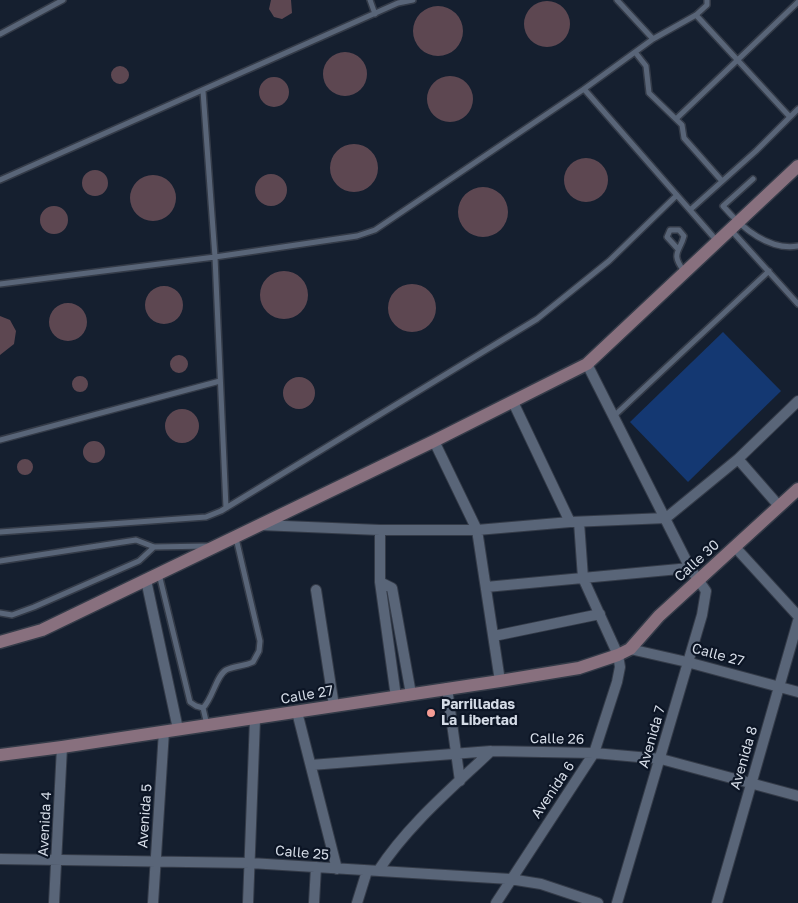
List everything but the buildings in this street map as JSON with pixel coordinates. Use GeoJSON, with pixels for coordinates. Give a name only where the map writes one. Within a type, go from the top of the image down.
{"type":"FeatureCollection","features":[{"type":"Feature","properties":{"kind":"main road"},"geometry":{"type":"LineString","coordinates":[[0,642],[42,630],[236,537],[256,525],[434,441],[587,364],[798,166]]}},
{"type":"Feature","properties":{"kind":"main road","name":"Calle 30"},"geometry":{"type":"LineString","coordinates":[[618,656],[630,649],[659,616],[798,489]]}},
{"type":"Feature","properties":{"kind":"main road","name":"Calle 27"},"geometry":{"type":"LineString","coordinates":[[0,755],[255,719],[500,681],[579,668],[618,656]]}},
{"type":"Feature","properties":{"kind":"street","name":"Avenida 7"},"geometry":{"type":"LineString","coordinates":[[587,364],[690,568],[706,591],[707,596],[661,759],[617,903]]}},
{"type":"Feature","properties":{"kind":"street"},"geometry":{"type":"LineString","coordinates":[[256,525],[380,530],[477,530],[574,522],[666,518],[738,459],[798,401]]}},
{"type":"Feature","properties":{"kind":"street"},"geometry":{"type":"LineString","coordinates":[[513,402],[574,522],[583,578],[618,656]]}},
{"type":"Feature","properties":{"kind":"street"},"geometry":{"type":"LineString","coordinates":[[434,441],[477,530],[500,681]]}},
{"type":"Feature","properties":{"kind":"street"},"geometry":{"type":"LineString","coordinates":[[738,459],[779,506]]}},
{"type":"Feature","properties":{"kind":"street"},"geometry":{"type":"LineString","coordinates":[[380,530],[380,582],[396,696]]}},
{"type":"Feature","properties":{"kind":"street"},"geometry":{"type":"LineString","coordinates":[[735,546],[798,616]]}},
{"type":"Feature","properties":{"kind":"street"},"geometry":{"type":"LineString","coordinates":[[486,587],[690,568]]}},
{"type":"Feature","properties":{"kind":"street"},"geometry":{"type":"LineString","coordinates":[[146,580],[178,729]]}},
{"type":"Feature","properties":{"kind":"street"},"geometry":{"type":"LineString","coordinates":[[380,582],[392,588],[411,694]]}},
{"type":"Feature","properties":{"kind":"street"},"geometry":{"type":"LineString","coordinates":[[316,590],[334,706]]}},
{"type":"Feature","properties":{"kind":"street"},"geometry":{"type":"LineString","coordinates":[[494,636],[600,614]]}},
{"type":"Feature","properties":{"kind":"street","name":"Avenida 8"},"geometry":{"type":"LineString","coordinates":[[717,903],[798,621]]}},
{"type":"Feature","properties":{"kind":"street","name":"Calle 27"},"geometry":{"type":"LineString","coordinates":[[630,649],[687,662],[798,692]]}},
{"type":"Feature","properties":{"kind":"street","name":"Avenida 6"},"geometry":{"type":"LineString","coordinates":[[496,903],[594,753],[617,682],[620,667],[618,656]]}},
{"type":"Feature","properties":{"kind":"street"},"geometry":{"type":"LineString","coordinates":[[447,688],[460,781]]}},
{"type":"Feature","properties":{"kind":"street"},"geometry":{"type":"LineString","coordinates":[[297,712],[337,869]]}},
{"type":"Feature","properties":{"kind":"street"},"geometry":{"type":"LineString","coordinates":[[248,903],[255,719]]}},
{"type":"Feature","properties":{"kind":"street","name":"Avenida 5"},"geometry":{"type":"LineString","coordinates":[[153,903],[164,731]]}},
{"type":"Feature","properties":{"kind":"street","name":"Avenida 4"},"geometry":{"type":"LineString","coordinates":[[54,903],[62,747]]}},
{"type":"Feature","properties":{"kind":"street"},"geometry":{"type":"LineString","coordinates":[[357,903],[373,871],[408,832],[491,751]]}},
{"type":"Feature","properties":{"kind":"street","name":"Calle 26"},"geometry":{"type":"LineString","coordinates":[[311,765],[456,756],[491,751],[594,753],[661,759],[798,796]]}},
{"type":"Feature","properties":{"kind":"street","name":"Calle 25"},"geometry":{"type":"LineString","coordinates":[[0,859],[250,863],[510,879],[541,884],[598,903]]}},
{"type":"Feature","properties":{"kind":"street"},"geometry":{"type":"LineString","coordinates":[[314,903],[316,867]]}},
{"type":"Feature","properties":{"kind":"lane"},"geometry":{"type":"LineString","coordinates":[[0,34],[63,0]]}},
{"type":"Feature","properties":{"kind":"lane"},"geometry":{"type":"LineString","coordinates":[[370,0],[375,14]]}},
{"type":"Feature","properties":{"kind":"lane"},"geometry":{"type":"LineString","coordinates":[[0,180],[398,3],[413,0]]}},
{"type":"Feature","properties":{"kind":"lane"},"geometry":{"type":"LineString","coordinates":[[617,0],[653,39]]}},
{"type":"Feature","properties":{"kind":"lane"},"geometry":{"type":"LineString","coordinates":[[0,284],[215,257],[357,236],[375,230],[584,89],[653,39],[696,14],[707,4],[707,0]]}},
{"type":"Feature","properties":{"kind":"lane"},"geometry":{"type":"LineString","coordinates":[[676,119],[798,2]]}},
{"type":"Feature","properties":{"kind":"lane"},"geometry":{"type":"LineString","coordinates":[[696,14],[790,116]]}},
{"type":"Feature","properties":{"kind":"lane"},"geometry":{"type":"LineString","coordinates":[[635,52],[646,66],[649,93],[682,126],[684,138],[722,181]]}},
{"type":"Feature","properties":{"kind":"lane"},"geometry":{"type":"LineString","coordinates":[[584,89],[718,242]]}},
{"type":"Feature","properties":{"kind":"lane"},"geometry":{"type":"LineString","coordinates":[[203,91],[215,257],[226,508]]}},
{"type":"Feature","properties":{"kind":"lane"},"geometry":{"type":"LineString","coordinates":[[690,210],[798,109]]}},
{"type":"Feature","properties":{"kind":"lane"},"geometry":{"type":"LineString","coordinates":[[753,179],[723,204],[735,226],[769,272],[798,304]]}},
{"type":"Feature","properties":{"kind":"lane"},"geometry":{"type":"LineString","coordinates":[[0,532],[206,516],[226,508],[538,319],[609,261],[677,195]]}},
{"type":"Feature","properties":{"kind":"lane"},"geometry":{"type":"LineString","coordinates":[[735,226],[771,244],[785,248],[798,246]]}},
{"type":"Feature","properties":{"kind":"lane"},"geometry":{"type":"LineString","coordinates":[[677,248],[678,263],[684,271]]}},
{"type":"Feature","properties":{"kind":"lane"},"geometry":{"type":"LineString","coordinates":[[614,416],[769,272]]}},
{"type":"Feature","properties":{"kind":"lane"},"geometry":{"type":"LineString","coordinates":[[0,440],[220,381]]}},
{"type":"Feature","properties":{"kind":"lane"},"geometry":{"type":"LineString","coordinates":[[203,708],[210,701],[221,676],[226,670],[254,662],[259,651],[260,641],[236,537]]}},
{"type":"Feature","properties":{"kind":"lane"},"geometry":{"type":"LineString","coordinates":[[0,561],[136,540],[154,547],[214,546]]}},
{"type":"Feature","properties":{"kind":"lane"},"geometry":{"type":"LineString","coordinates":[[0,613],[12,615],[34,607],[139,561],[154,547]]}},
{"type":"Feature","properties":{"kind":"lane"},"geometry":{"type":"LineString","coordinates":[[159,574],[190,702],[203,708]]}},
{"type":"Feature","properties":{"kind":"lane"},"geometry":{"type":"LineString","coordinates":[[203,708],[207,725]]}},
{"type":"Feature","properties":{"kind":"shaded area"},"geometry":{"type":"Polygon","coordinates":[[[723,332],[781,391],[688,482],[630,422],[723,332]]]}},
{"type":"Feature","properties":{"kind":"place","name":"Parrilladas La Libertad"},"geometry":{"type":"Point","coordinates":[431,713]}}]}
